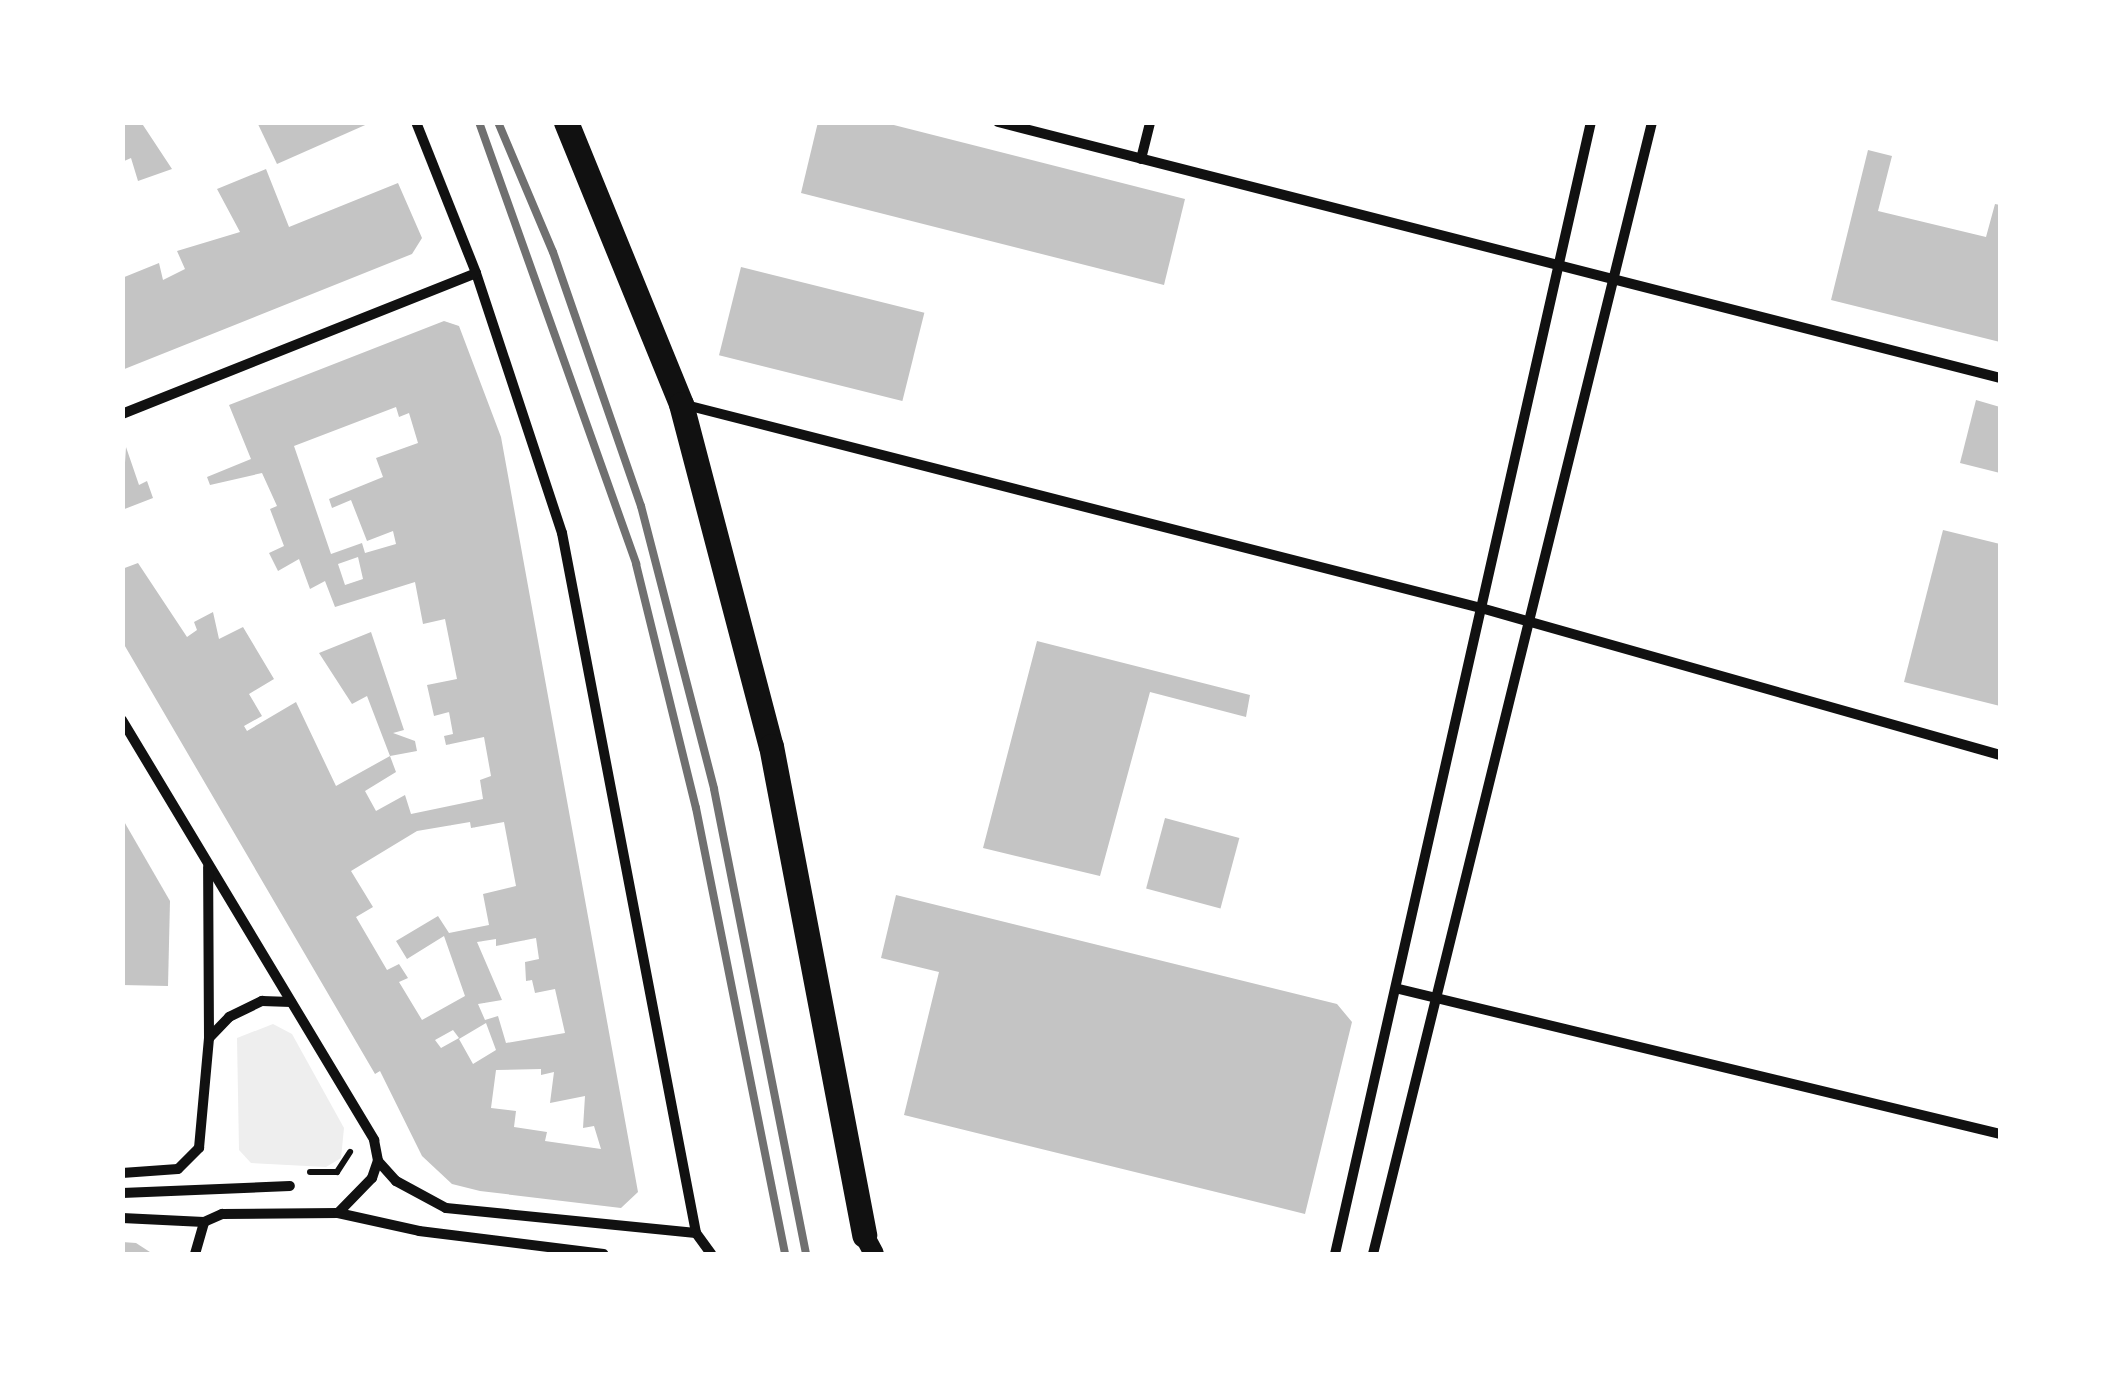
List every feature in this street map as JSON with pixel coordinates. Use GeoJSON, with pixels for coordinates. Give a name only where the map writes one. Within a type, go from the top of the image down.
{"type":"FeatureCollection","features":[{"type":"Feature","properties":{"kind":"main road"},"geometry":{"type":"LineString","coordinates":[[566,122],[681,404],[771,746],[869,1245]]}},
{"type":"Feature","properties":{"kind":"street"},"geometry":{"type":"LineString","coordinates":[[416,122],[476,273],[562,533],[696,1233],[712,1254]]}},
{"type":"Feature","properties":{"kind":"street"},"geometry":{"type":"LineString","coordinates":[[998,122],[2000,378]]}},
{"type":"Feature","properties":{"kind":"street"},"geometry":{"type":"LineString","coordinates":[[1141,159],[1150,122]]}},
{"type":"Feature","properties":{"kind":"street"},"geometry":{"type":"LineString","coordinates":[[1335,1254],[1399,989],[1591,122]]}},
{"type":"Feature","properties":{"kind":"street"},"geometry":{"type":"LineString","coordinates":[[1373,1254],[1652,122]]}},
{"type":"Feature","properties":{"kind":"street"},"geometry":{"type":"LineString","coordinates":[[122,414],[476,273]]}},
{"type":"Feature","properties":{"kind":"street"},"geometry":{"type":"LineString","coordinates":[[681,404],[1481,608],[2000,755]]}},
{"type":"Feature","properties":{"kind":"street"},"geometry":{"type":"LineString","coordinates":[[122,720],[374,1140],[378,1161],[372,1178],[338,1213]]}},
{"type":"Feature","properties":{"kind":"street"},"geometry":{"type":"LineString","coordinates":[[122,1173],[178,1169],[193,1160],[209,1038],[208,866]]}},
{"type":"Feature","properties":{"kind":"street"},"geometry":{"type":"LineString","coordinates":[[1399,989],[2000,1134]]}},
{"type":"Feature","properties":{"kind":"street"},"geometry":{"type":"LineString","coordinates":[[209,1038],[229,1017],[262,1001],[291,1002]]}},
{"type":"Feature","properties":{"kind":"street"},"geometry":{"type":"LineString","coordinates":[[378,1161],[396,1181],[446,1208],[696,1233]]}},
{"type":"Feature","properties":{"kind":"street"},"geometry":{"type":"LineString","coordinates":[[122,1193],[290,1186]]}},
{"type":"Feature","properties":{"kind":"street"},"geometry":{"type":"LineString","coordinates":[[122,1218],[204,1222],[222,1214],[338,1213],[419,1232],[604,1254]]}},
{"type":"Feature","properties":{"kind":"street"},"geometry":{"type":"LineString","coordinates":[[195,1254],[204,1222]]}},
{"type":"Feature","properties":{"kind":"shaded area"},"geometry":{"type":"Polygon","coordinates":[[[273,1024],[292,1034],[344,1128],[341,1158],[326,1167],[251,1163],[239,1150],[237,1038],[273,1024]]]}},
{"type":"Feature","properties":{"kind":"building"},"geometry":{"type":"Polygon","coordinates":[[[122,122],[141,122],[172,169],[138,181],[131,158],[122,162],[122,122]]]}},
{"type":"Feature","properties":{"kind":"building"},"geometry":{"type":"Polygon","coordinates":[[[257,122],[372,122],[277,164],[257,122]]]}},
{"type":"Feature","properties":{"kind":"building"},"geometry":{"type":"Polygon","coordinates":[[[818,122],[882,122],[1185,199],[1164,285],[801,193],[818,122]]]}},
{"type":"Feature","properties":{"kind":"building"},"geometry":{"type":"Polygon","coordinates":[[[1868,150],[1892,156],[1878,211],[1986,237],[1995,204],[2000,205],[2000,342],[1831,300],[1868,150]]]}},
{"type":"Feature","properties":{"kind":"building"},"geometry":{"type":"Polygon","coordinates":[[[266,169],[289,227],[398,183],[422,238],[412,254],[122,370],[122,278],[159,263],[163,280],[185,269],[177,251],[240,232],[217,189],[266,169]]]}},
{"type":"Feature","properties":{"kind":"building"},"geometry":{"type":"Polygon","coordinates":[[[741,267],[924,313],[902,401],[719,355],[741,267]]]}},
{"type":"Feature","properties":{"kind":"building"},"geometry":{"type":"Polygon","coordinates":[[[444,321],[459,326],[501,437],[638,1192],[621,1208],[452,1184],[422,1156],[380,1071],[375,1074],[122,641],[122,569],[138,563],[187,637],[197,630],[194,622],[213,612],[219,639],[243,627],[274,679],[249,694],[262,716],[244,726],[247,731],[296,702],[336,786],[390,756],[396,772],[365,791],[376,811],[405,795],[411,814],[483,799],[480,780],[491,776],[484,737],[446,745],[444,736],[453,734],[449,712],[434,716],[427,685],[457,679],[445,619],[423,624],[415,582],[335,607],[325,581],[310,589],[299,559],[278,571],[269,553],[284,546],[270,509],[277,506],[262,473],[210,485],[207,477],[251,459],[229,405],[444,321]],[[396,407],[294,446],[331,554],[362,543],[365,553],[396,544],[393,531],[367,541],[351,500],[332,508],[329,499],[383,477],[376,458],[418,443],[409,413],[399,417],[396,407]],[[358,557],[338,564],[345,585],[363,579],[358,557]],[[470,822],[417,831],[351,871],[373,907],[356,917],[387,970],[399,964],[408,978],[399,982],[422,1020],[465,996],[444,936],[407,959],[396,941],[438,916],[449,933],[489,925],[483,894],[516,886],[504,822],[471,828],[470,822]],[[536,938],[496,946],[496,939],[477,942],[502,1000],[478,1004],[485,1020],[498,1016],[506,1043],[565,1033],[555,989],[535,993],[532,980],[526,981],[525,962],[539,959],[536,938]],[[486,1023],[459,1039],[473,1064],[496,1050],[486,1023]],[[453,1030],[435,1040],[441,1048],[459,1038],[453,1030]],[[541,1069],[496,1070],[491,1108],[516,1111],[514,1127],[547,1132],[545,1141],[601,1149],[594,1126],[583,1128],[585,1096],[550,1103],[554,1072],[541,1075],[541,1069]]]}},
{"type":"Feature","properties":{"kind":"building"},"geometry":{"type":"Polygon","coordinates":[[[1976,400],[2000,407],[2000,473],[1960,463],[1976,400]]]}},
{"type":"Feature","properties":{"kind":"building"},"geometry":{"type":"Polygon","coordinates":[[[126,447],[139,485],[147,481],[153,498],[122,510],[126,447]]]}},
{"type":"Feature","properties":{"kind":"building"},"geometry":{"type":"Polygon","coordinates":[[[1943,530],[2000,544],[2000,706],[1904,682],[1943,530]]]}},
{"type":"Feature","properties":{"kind":"building"},"geometry":{"type":"Polygon","coordinates":[[[371,632],[404,730],[393,733],[415,741],[417,751],[390,756],[367,696],[352,704],[319,653],[371,632]]]}},
{"type":"Feature","properties":{"kind":"building"},"geometry":{"type":"Polygon","coordinates":[[[1037,641],[1250,695],[1246,717],[1150,692],[1100,876],[983,848],[1037,641]]]}},
{"type":"Feature","properties":{"kind":"building"},"geometry":{"type":"Polygon","coordinates":[[[122,818],[170,901],[168,986],[122,985],[122,818]]]}},
{"type":"Feature","properties":{"kind":"building"},"geometry":{"type":"Polygon","coordinates":[[[1165,818],[1239,838],[1220,908],[1146,889],[1165,818]]]}},
{"type":"Feature","properties":{"kind":"building"},"geometry":{"type":"Polygon","coordinates":[[[896,895],[1337,1004],[1352,1022],[1305,1214],[904,1115],[939,972],[881,958],[896,895]]]}},
{"type":"Feature","properties":{"kind":"building"},"geometry":{"type":"Polygon","coordinates":[[[122,1242],[136,1243],[153,1254],[122,1254],[122,1242]]]}},
{"type":"Feature","properties":{"kind":"railway"},"geometry":{"type":"LineString","coordinates":[[479,122],[636,564],[696,808],[785,1254]]}},
{"type":"Feature","properties":{"kind":"railway"},"geometry":{"type":"LineString","coordinates":[[498,122],[553,252],[641,506],[714,789],[806,1254]]}}]}
